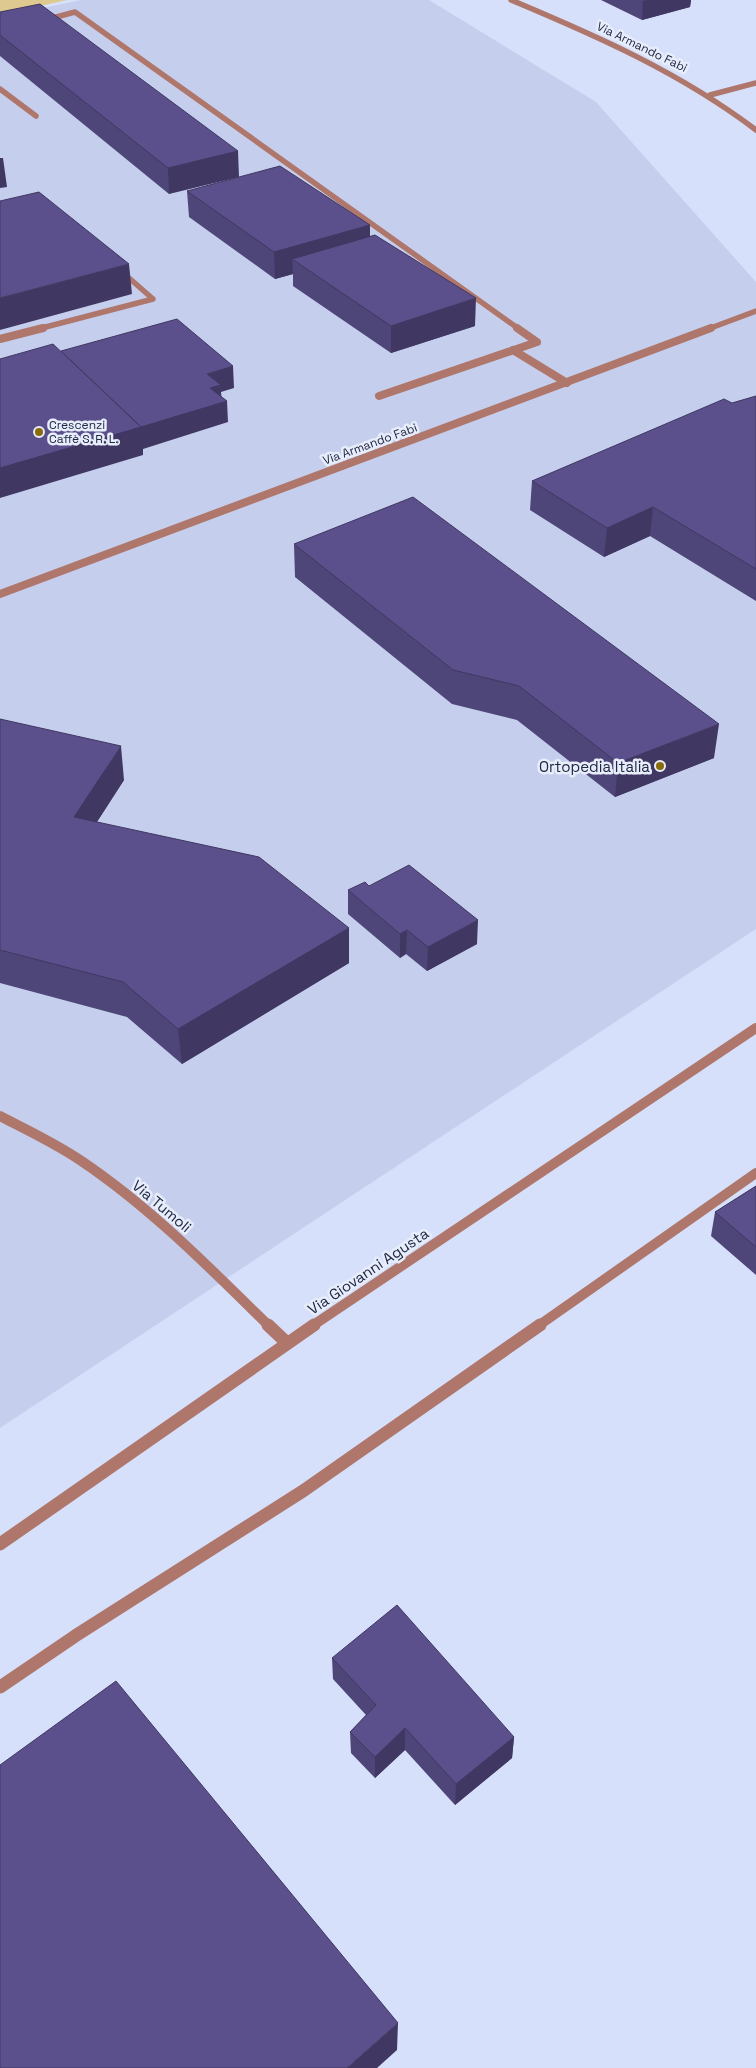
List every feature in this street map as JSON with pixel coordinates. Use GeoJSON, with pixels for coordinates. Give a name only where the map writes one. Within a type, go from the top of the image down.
{"type":"FeatureCollection","features":[{"type":"Feature","properties":{"kind":"street","name":"Via Armando Fabi"},"geometry":{"type":"LineString","coordinates":[[510,0],[629,52],[710,95],[756,130]]}},
{"type":"Feature","properties":{"kind":"street"},"geometry":{"type":"LineString","coordinates":[[37,22],[74,12],[537,342],[379,396]]}},
{"type":"Feature","properties":{"kind":"street"},"geometry":{"type":"LineString","coordinates":[[710,95],[756,83]]}},
{"type":"Feature","properties":{"kind":"street"},"geometry":{"type":"LineString","coordinates":[[0,89],[36,116]]}},
{"type":"Feature","properties":{"kind":"street"},"geometry":{"type":"LineString","coordinates":[[0,339],[153,299],[117,268]]}},
{"type":"Feature","properties":{"kind":"street","name":"Via Armando Fabi"},"geometry":{"type":"LineString","coordinates":[[0,594],[752,316],[756,311]]}},
{"type":"Feature","properties":{"kind":"street"},"geometry":{"type":"LineString","coordinates":[[513,350],[567,383]]}},
{"type":"Feature","properties":{"kind":"street","name":"Via Giovanni Agusta"},"geometry":{"type":"LineString","coordinates":[[0,1544],[287,1343],[756,1028]]}},
{"type":"Feature","properties":{"kind":"street","name":"Via Tumoli"},"geometry":{"type":"LineString","coordinates":[[0,1116],[76,1157],[145,1209],[287,1343]]}},
{"type":"Feature","properties":{"kind":"street"},"geometry":{"type":"LineString","coordinates":[[0,1687],[72,1637],[228,1541],[303,1491],[756,1173]]}},
{"type":"Feature","properties":{"kind":"shaded area"},"geometry":{"type":"Polygon","coordinates":[[[0,0],[67,0],[0,15],[0,0]]]}},
{"type":"Feature","properties":{"kind":"shaded area"},"geometry":{"type":"Polygon","coordinates":[[[81,0],[429,0],[596,102],[756,282],[756,929],[0,1428],[0,17],[81,0]]]}},
{"type":"Feature","properties":{"kind":"building"},"geometry":{"type":"Polygon","coordinates":[[[40,4],[238,151],[168,168],[0,35],[0,12],[40,4]]]}},
{"type":"Feature","properties":{"kind":"building"},"geometry":{"type":"Polygon","coordinates":[[[280,166],[370,225],[274,252],[187,191],[280,166]]]}},
{"type":"Feature","properties":{"kind":"building"},"geometry":{"type":"Polygon","coordinates":[[[39,192],[129,264],[0,298],[0,201],[39,192]]]}},
{"type":"Feature","properties":{"kind":"building"},"geometry":{"type":"Polygon","coordinates":[[[375,235],[476,298],[391,326],[292,259],[375,235]]]}},
{"type":"Feature","properties":{"kind":"building"},"geometry":{"type":"Polygon","coordinates":[[[177,319],[233,366],[207,374],[221,385],[210,388],[227,401],[141,427],[61,351],[177,319]]]}},
{"type":"Feature","properties":{"kind":"building"},"geometry":{"type":"Polygon","coordinates":[[[53,344],[141,427],[0,468],[0,359],[53,344]]]}},
{"type":"Feature","properties":{"kind":"building"},"geometry":{"type":"Polygon","coordinates":[[[756,396],[756,569],[653,507],[607,528],[532,481],[724,399],[732,403],[756,396]]]}},
{"type":"Feature","properties":{"kind":"building"},"geometry":{"type":"Polygon","coordinates":[[[413,497],[719,724],[618,763],[519,686],[453,670],[294,544],[413,497]]]}},
{"type":"Feature","properties":{"kind":"building"},"geometry":{"type":"Polygon","coordinates":[[[0,719],[121,746],[74,817],[259,857],[349,928],[178,1029],[123,982],[0,950],[0,719]]]}},
{"type":"Feature","properties":{"kind":"building"},"geometry":{"type":"Polygon","coordinates":[[[409,865],[478,920],[428,947],[407,930],[400,934],[348,890],[365,882],[369,886],[409,865]]]}},
{"type":"Feature","properties":{"kind":"building"},"geometry":{"type":"Polygon","coordinates":[[[756,1186],[756,1247],[715,1212],[756,1186]]]}},
{"type":"Feature","properties":{"kind":"building"},"geometry":{"type":"Polygon","coordinates":[[[397,1605],[514,1737],[456,1784],[405,1728],[375,1757],[350,1732],[376,1705],[332,1658],[397,1605]]]}},
{"type":"Feature","properties":{"kind":"building"},"geometry":{"type":"Polygon","coordinates":[[[116,1681],[398,2023],[347,2068],[0,2068],[0,1765],[116,1681]]]}},
{"type":"Feature","properties":{"kind":"place","name":"Crescenzi Caffè S. R. L."},"geometry":{"type":"Point","coordinates":[39,432]}},
{"type":"Feature","properties":{"kind":"place","name":"Ortopedia Italia"},"geometry":{"type":"Point","coordinates":[660,766]}}]}
